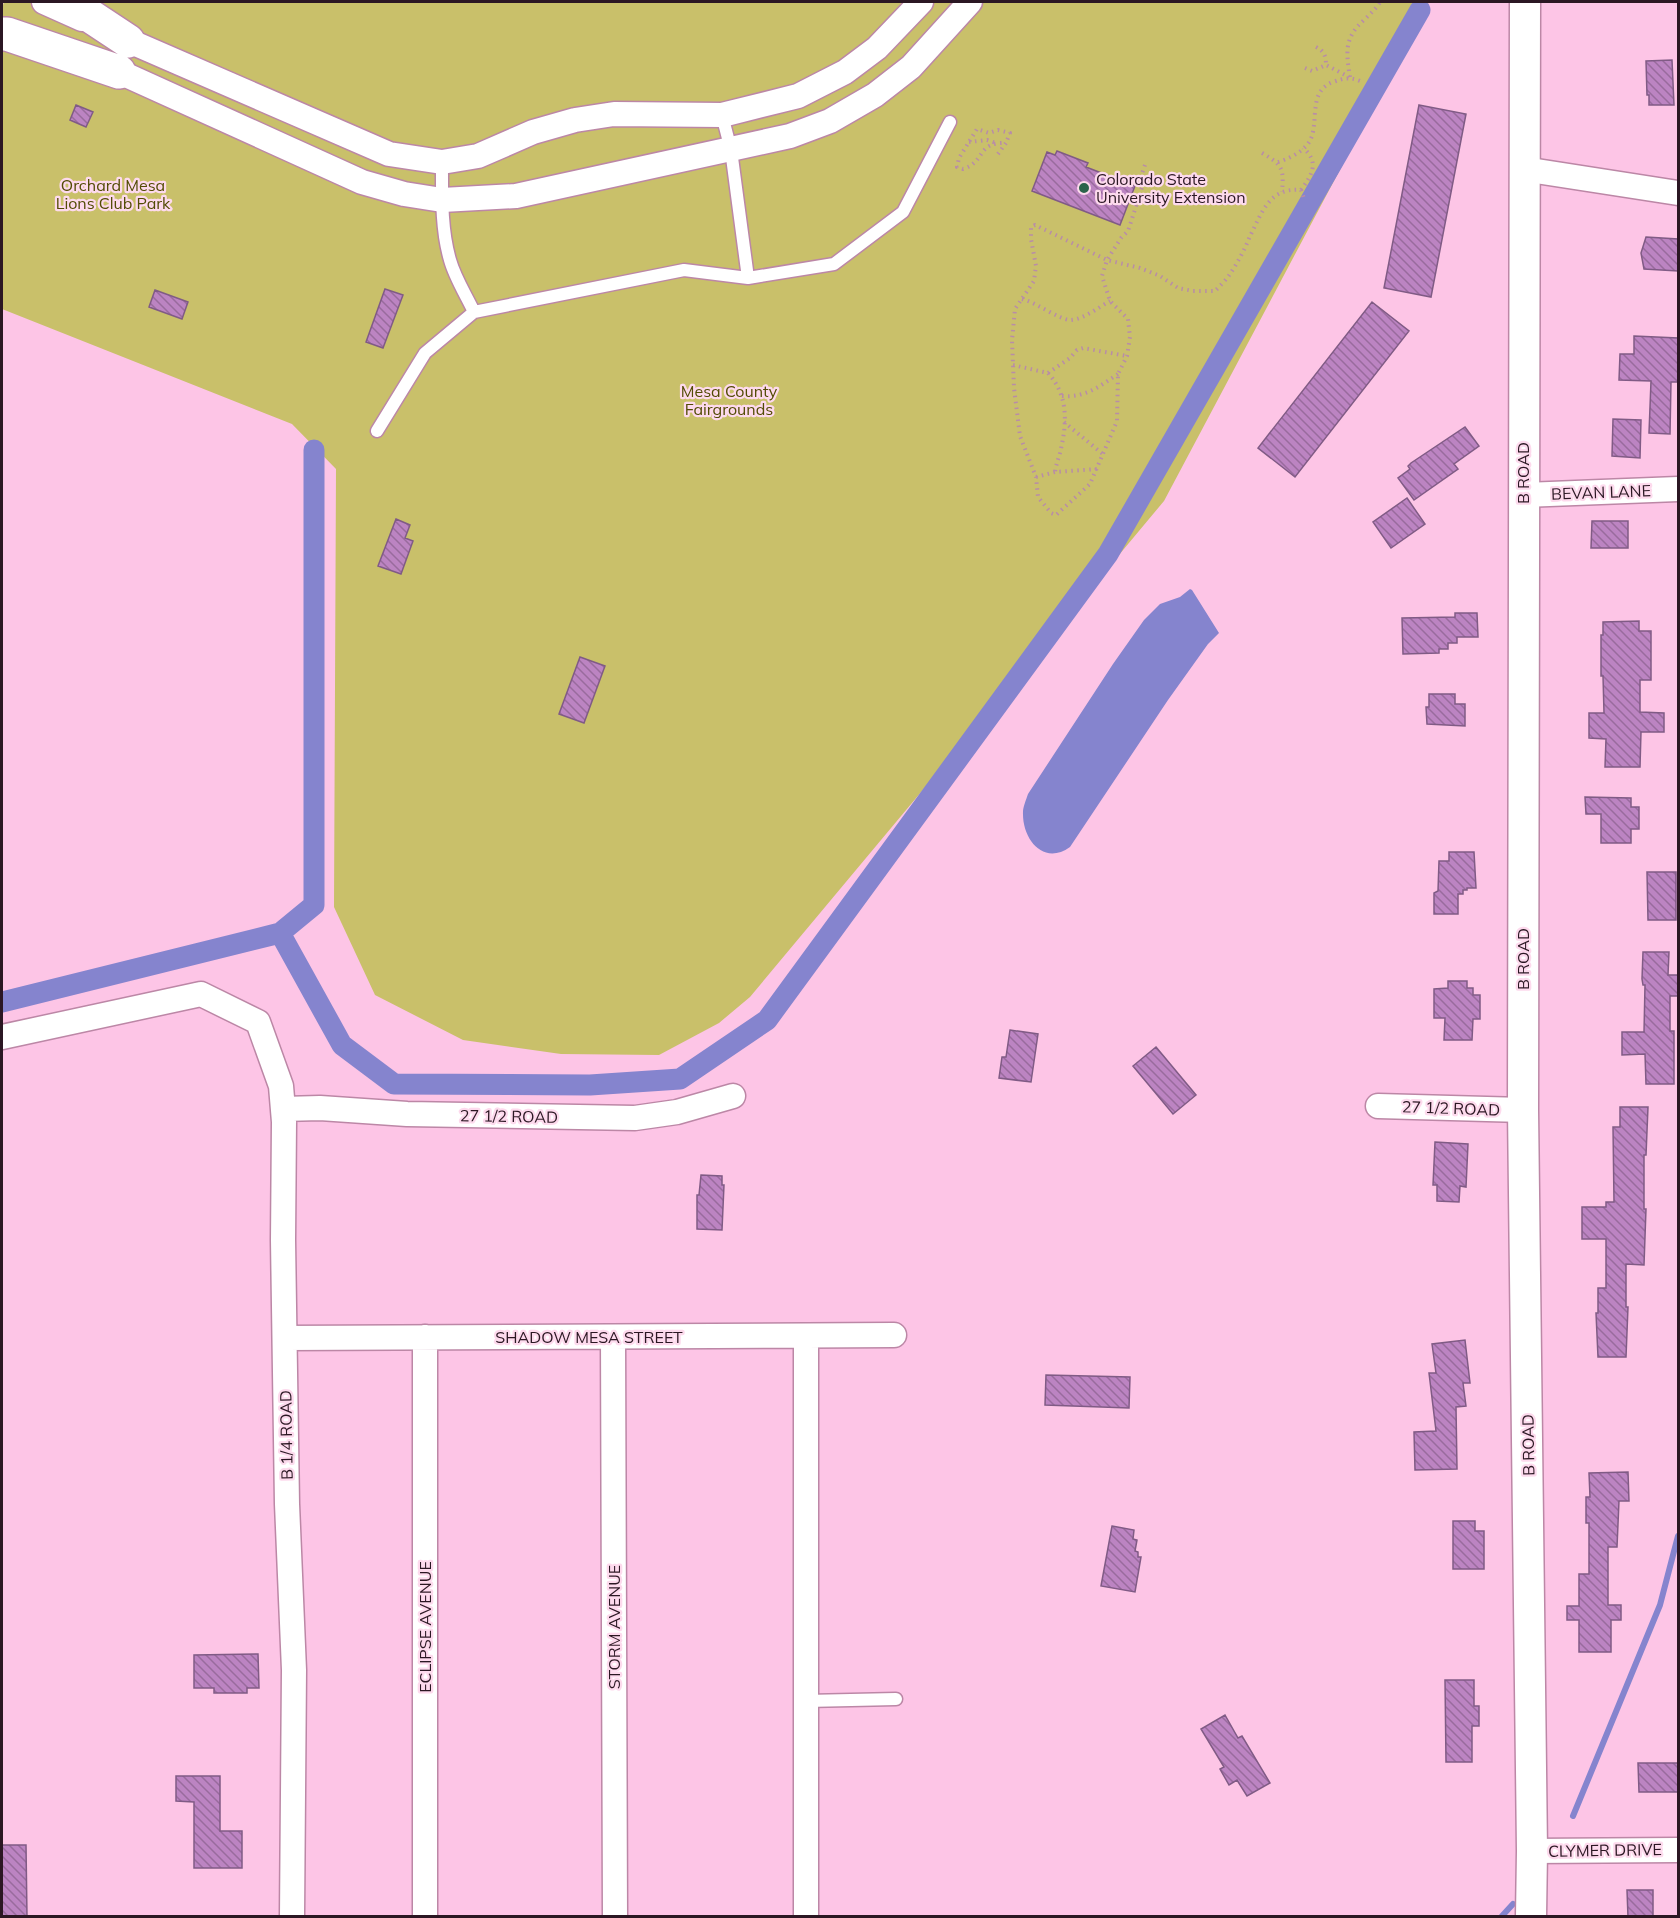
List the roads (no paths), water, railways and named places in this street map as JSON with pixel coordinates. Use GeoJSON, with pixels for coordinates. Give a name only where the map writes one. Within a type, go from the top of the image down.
{"type":"FeatureCollection","features":[{"type":"Feature","properties":{"kind":"highway"},"geometry":{"type":"LineString","coordinates":[[69,2],[128,40]]}},
{"type":"Feature","properties":{"kind":"highway"},"geometry":{"type":"LineString","coordinates":[[2,34],[119,72]]}},
{"type":"Feature","properties":{"kind":"street"},"geometry":{"type":"LineString","coordinates":[[44,2],[389,154],[442,162],[478,156],[533,132],[575,120],[614,114],[722,115],[798,96],[845,72],[877,48],[921,2]]}},
{"type":"Feature","properties":{"kind":"street"},"geometry":{"type":"LineString","coordinates":[[2,17],[362,182],[404,194],[442,200],[516,196],[731,150],[800,132],[830,121],[875,95],[911,67],[970,2]]}},
{"type":"Feature","properties":{"kind":"street","name":"B ROAD"},"geometry":{"type":"LineString","coordinates":[[1525,2],[1523,1110],[1531,1917]]}},
{"type":"Feature","properties":{"kind":"street"},"geometry":{"type":"LineString","coordinates":[[1524,169],[1678,194]]}},
{"type":"Feature","properties":{"kind":"street","name":"BEVAN LANE"},"geometry":{"type":"LineString","coordinates":[[1523,495],[1678,489]]}},
{"type":"Feature","properties":{"kind":"street","name":"B 1/4 ROAD"},"geometry":{"type":"LineString","coordinates":[[2,1037],[201,994],[258,1022],[281,1086],[287,1504],[294,1670],[292,1917]]}},
{"type":"Feature","properties":{"kind":"street","name":"27 1/2 ROAD"},"geometry":{"type":"LineString","coordinates":[[283,1109],[320,1108],[406,1114],[635,1118],[677,1112],[733,1096]]}},
{"type":"Feature","properties":{"kind":"street","name":"27 1/2 ROAD"},"geometry":{"type":"LineString","coordinates":[[1378,1106],[1523,1110]]}},
{"type":"Feature","properties":{"kind":"street","name":"SHADOW MESA STREET"},"geometry":{"type":"LineString","coordinates":[[285,1338],[894,1335]]}},
{"type":"Feature","properties":{"kind":"street"},"geometry":{"type":"LineString","coordinates":[[806,1336],[806,1917]]}},
{"type":"Feature","properties":{"kind":"street","name":"ECLIPSE AVENUE"},"geometry":{"type":"LineString","coordinates":[[424,1337],[425,1917]]}},
{"type":"Feature","properties":{"kind":"street","name":"STORM AVENUE"},"geometry":{"type":"LineString","coordinates":[[613,1337],[615,1917]]}},
{"type":"Feature","properties":{"kind":"street","name":"CLYMER DRIVE"},"geometry":{"type":"LineString","coordinates":[[1532,1851],[1678,1850]]}},
{"type":"Feature","properties":{"kind":"lane"},"geometry":{"type":"LineString","coordinates":[[722,115],[731,150],[748,278]]}},
{"type":"Feature","properties":{"kind":"lane"},"geometry":{"type":"LineString","coordinates":[[377,431],[424,353],[474,312],[684,270],[748,278],[834,264],[903,212],[950,122]]}},
{"type":"Feature","properties":{"kind":"lane"},"geometry":{"type":"LineString","coordinates":[[442,162],[442,200],[451,262],[474,312]]}},
{"type":"Feature","properties":{"kind":"lane"},"geometry":{"type":"LineString","coordinates":[[806,1701],[896,1699]]}},
{"type":"Feature","properties":{"kind":"waterway"},"geometry":{"type":"LineString","coordinates":[[280,933],[342,1045],[394,1084],[590,1085],[680,1079],[767,1020],[1108,554],[1420,10]]}},
{"type":"Feature","properties":{"kind":"waterway"},"geometry":{"type":"LineString","coordinates":[[2,1002],[280,933],[314,905],[314,450]]}},
{"type":"Feature","properties":{"kind":"waterway"},"geometry":{"type":"LineString","coordinates":[[1573,1816],[1660,1605],[1678,1536]]}},
{"type":"Feature","properties":{"kind":"waterway"},"geometry":{"type":"LineString","coordinates":[[1502,1916],[1513,1904]]}},
{"type":"Feature","properties":{"kind":"place","name":"Colorado State University Extension"},"geometry":{"type":"Point","coordinates":[1084,188]}},
{"type":"Feature","properties":{"kind":"park label","name":"Orchard Mesa Lions Club Park"},"geometry":{"type":"Point","coordinates":[113,194]}},
{"type":"Feature","properties":{"kind":"park label","name":"Mesa County Fairgrounds"},"geometry":{"type":"Point","coordinates":[729,400]}}]}
